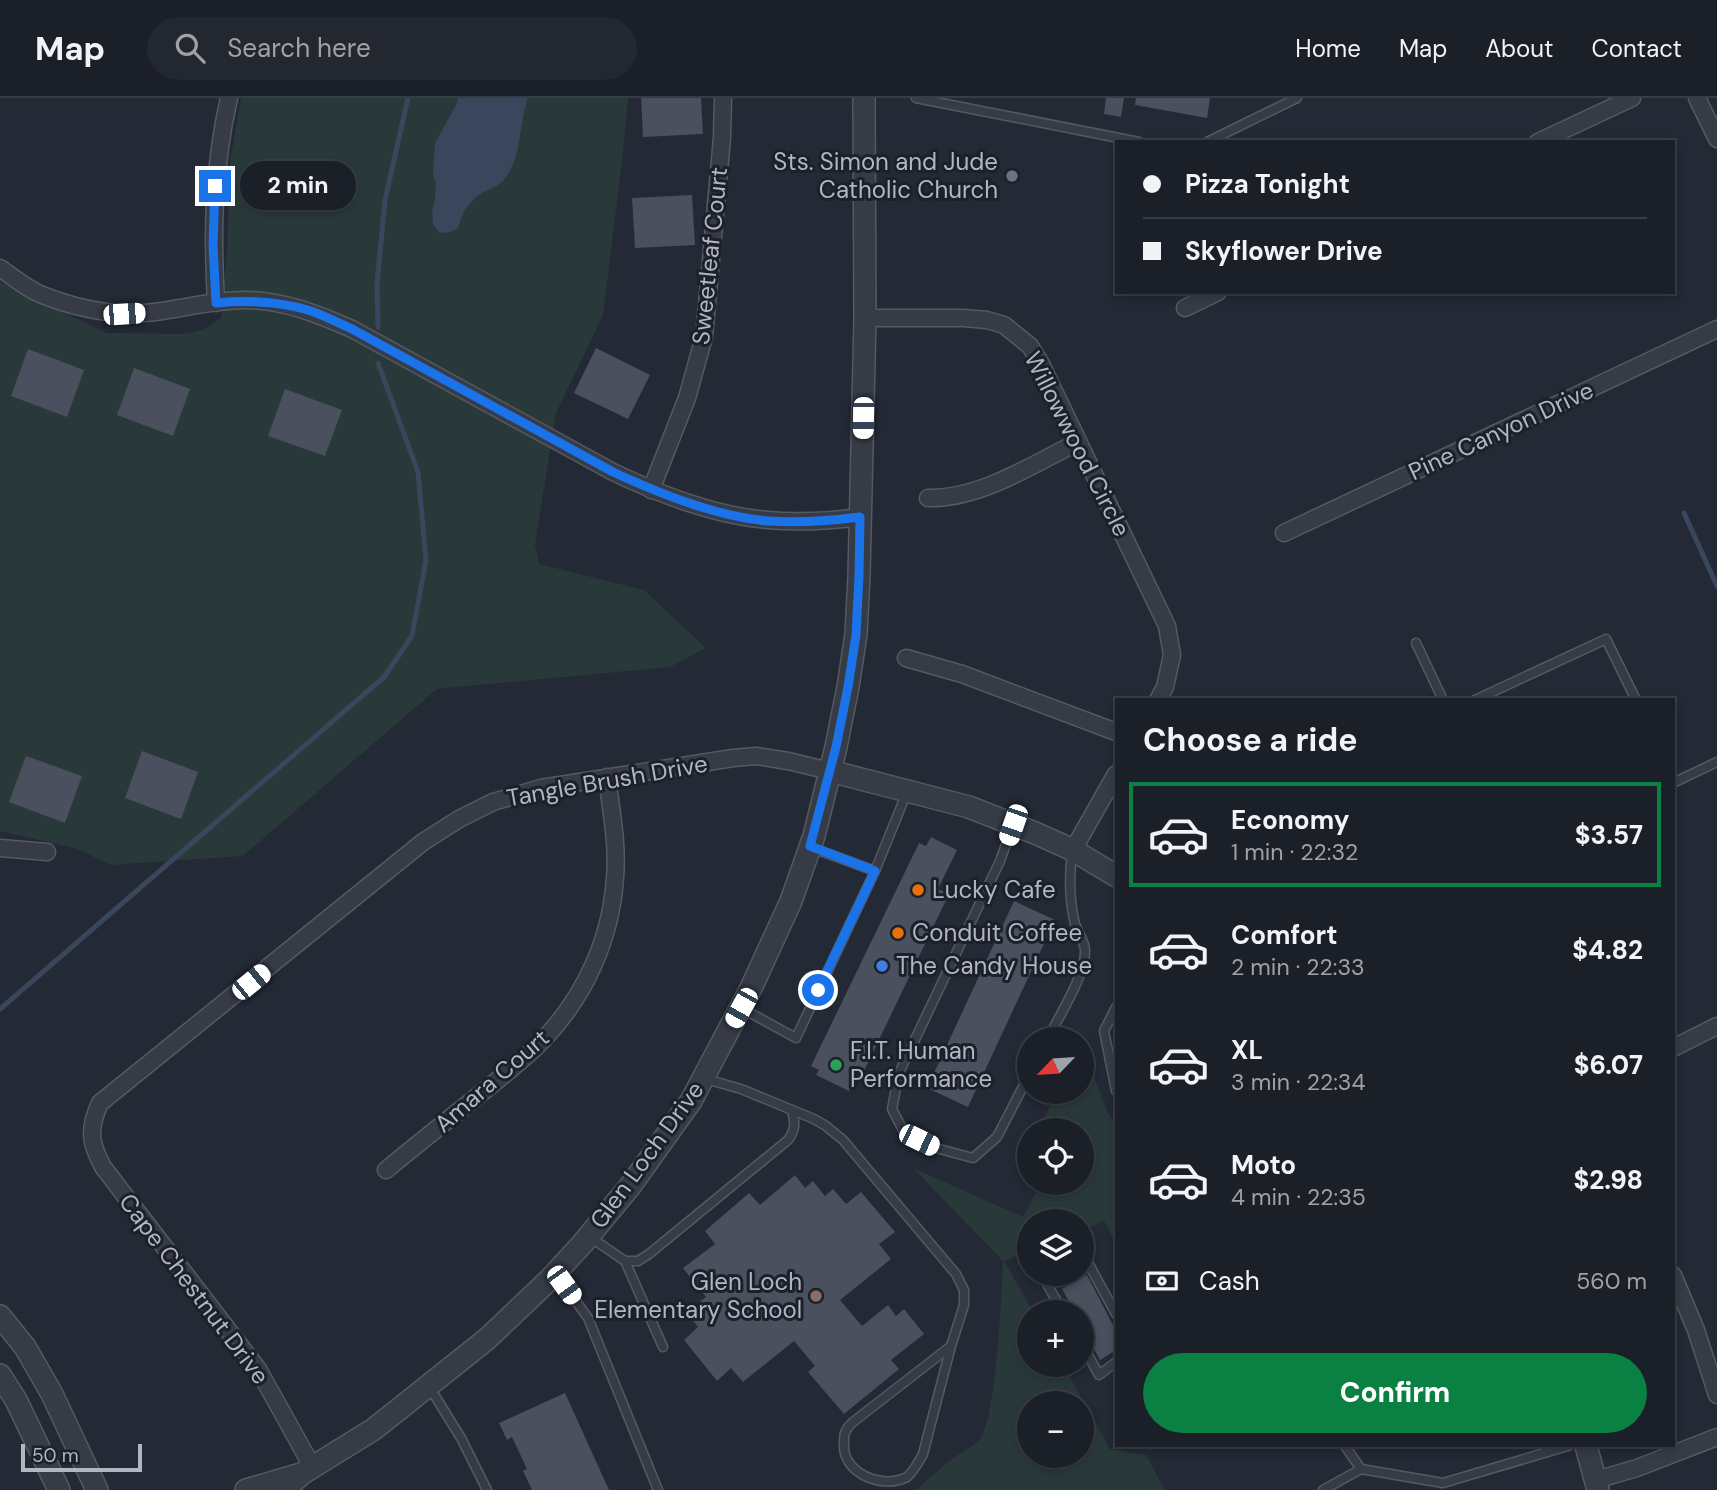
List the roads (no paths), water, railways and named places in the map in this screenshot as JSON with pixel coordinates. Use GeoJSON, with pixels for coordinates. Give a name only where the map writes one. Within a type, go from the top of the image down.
{"type":"FeatureCollection","features":[{"type":"Feature","properties":{"kind":"street"},"geometry":{"type":"LineString","coordinates":[[216,303],[213,245],[215,186],[229,98]]}},
{"type":"Feature","properties":{"kind":"street","name":"Sweetleaf Court"},"geometry":{"type":"LineString","coordinates":[[651,490],[687,398],[705,337],[723,98]]}},
{"type":"Feature","properties":{"kind":"street","name":"Glen Loch Drive"},"geometry":{"type":"LineString","coordinates":[[283,1490],[374,1429],[487,1339],[589,1236],[631,1185],[691,1101],[741,1008],[791,901],[810,846],[830,771],[856,635],[865,318],[864,98]]}},
{"type":"Feature","properties":{"kind":"street"},"geometry":{"type":"LineString","coordinates":[[1542,140],[1632,98]]}},
{"type":"Feature","properties":{"kind":"street"},"geometry":{"type":"LineString","coordinates":[[1697,98],[1717,139]]}},
{"type":"Feature","properties":{"kind":"street"},"geometry":{"type":"LineString","coordinates":[[0,268],[38,293],[97,311],[124,314],[154,312],[246,300],[277,303],[311,311],[352,329],[613,472],[651,490],[725,513],[766,520],[815,522],[860,517]]}},
{"type":"Feature","properties":{"kind":"street"},"geometry":{"type":"LineString","coordinates":[[1185,308],[1214,294]]}},
{"type":"Feature","properties":{"kind":"street","name":"Willowwood Circle"},"geometry":{"type":"LineString","coordinates":[[865,318],[987,320],[1004,325],[1030,346],[1167,626],[1172,655],[1166,687],[1159,698]]}},
{"type":"Feature","properties":{"kind":"street","name":"Pine Canyon Drive"},"geometry":{"type":"LineString","coordinates":[[1284,533],[1717,329]]}},
{"type":"Feature","properties":{"kind":"street"},"geometry":{"type":"LineString","coordinates":[[928,498],[945,498],[980,490],[1078,442]]}},
{"type":"Feature","properties":{"kind":"street"},"geometry":{"type":"LineString","coordinates":[[906,657],[962,674],[1115,732]]}},
{"type":"Feature","properties":{"kind":"street","name":"Tangle Brush Drive"},"geometry":{"type":"LineString","coordinates":[[93,1149],[93,1120],[100,1103],[423,842],[459,819],[493,802],[541,788],[756,756],[830,771],[969,807],[1073,850],[1115,875]]}},
{"type":"Feature","properties":{"kind":"street"},"geometry":{"type":"LineString","coordinates":[[1073,850],[1115,776]]}},
{"type":"Feature","properties":{"kind":"street","name":"Amara Court"},"geometry":{"type":"LineString","coordinates":[[386,1170],[533,1050],[564,1016],[583,987],[597,957],[611,915],[616,876],[615,838],[607,777]]}},
{"type":"Feature","properties":{"kind":"street"},"geometry":{"type":"LineString","coordinates":[[0,848],[47,852]]}},
{"type":"Feature","properties":{"kind":"street"},"geometry":{"type":"LineString","coordinates":[[1675,1047],[1717,1026]]}},
{"type":"Feature","properties":{"kind":"street","name":"Cape Chestnut Drive"},"geometry":{"type":"LineString","coordinates":[[93,1149],[116,1186],[258,1368],[308,1471]]}},
{"type":"Feature","properties":{"kind":"street"},"geometry":{"type":"LineString","coordinates":[[1675,1280],[1696,1330],[1717,1395]]}},
{"type":"Feature","properties":{"kind":"street"},"geometry":{"type":"LineString","coordinates":[[0,1316],[25,1347],[52,1394],[97,1490]]}},
{"type":"Feature","properties":{"kind":"street"},"geometry":{"type":"LineString","coordinates":[[0,1375],[16,1400],[58,1490]]}},
{"type":"Feature","properties":{"kind":"street"},"geometry":{"type":"LineString","coordinates":[[1586,1447],[1597,1485],[1717,1437]]}},
{"type":"Feature","properties":{"kind":"street","name":"Glen Loch Drive"},"geometry":{"type":"LineString","coordinates":[[246,1490],[308,1471]]}},
{"type":"Feature","properties":{"kind":"lane"},"geometry":{"type":"LineString","coordinates":[[916,98],[1129,140]]}},
{"type":"Feature","properties":{"kind":"lane"},"geometry":{"type":"LineString","coordinates":[[1211,140],[1297,98]]}},
{"type":"Feature","properties":{"kind":"lane"},"geometry":{"type":"LineString","coordinates":[[1480,698],[1606,639],[1635,698]]}},
{"type":"Feature","properties":{"kind":"lane"},"geometry":{"type":"LineString","coordinates":[[1416,643],[1442,698]]}},
{"type":"Feature","properties":{"kind":"lane"},"geometry":{"type":"LineString","coordinates":[[1496,691],[1499,698]]}},
{"type":"Feature","properties":{"kind":"lane"},"geometry":{"type":"LineString","coordinates":[[1675,781],[1717,762]]}},
{"type":"Feature","properties":{"kind":"lane"},"geometry":{"type":"LineString","coordinates":[[741,1008],[796,1038],[875,871],[907,791]]}},
{"type":"Feature","properties":{"kind":"lane"},"geometry":{"type":"LineString","coordinates":[[1013,825],[1000,861],[899,1073],[892,1109],[905,1134],[932,1147],[973,1158],[997,1137],[1017,1098]]}},
{"type":"Feature","properties":{"kind":"lane"},"geometry":{"type":"LineString","coordinates":[[810,846],[875,871]]}},
{"type":"Feature","properties":{"kind":"lane"},"geometry":{"type":"LineString","coordinates":[[1054,1027],[1082,972],[1085,949],[1071,905],[1070,874],[1073,850]]}},
{"type":"Feature","properties":{"kind":"lane"},"geometry":{"type":"LineString","coordinates":[[1115,1009],[1104,1031],[1115,1086]]}},
{"type":"Feature","properties":{"kind":"lane"},"geometry":{"type":"LineString","coordinates":[[704,1078],[741,1089],[827,1126],[844,1140],[956,1274],[964,1290],[964,1305],[923,1454],[916,1468],[906,1478],[894,1484],[877,1483],[861,1477],[849,1465],[843,1448],[845,1432],[853,1422],[951,1346]]}},
{"type":"Feature","properties":{"kind":"lane"},"geometry":{"type":"LineString","coordinates":[[625,1261],[638,1261],[649,1254],[778,1149],[794,1132],[792,1110]]}},
{"type":"Feature","properties":{"kind":"lane"},"geometry":{"type":"LineString","coordinates":[[589,1236],[625,1261],[663,1347]]}},
{"type":"Feature","properties":{"kind":"lane"},"geometry":{"type":"LineString","coordinates":[[555,1273],[588,1318],[658,1490]]}},
{"type":"Feature","properties":{"kind":"lane"},"geometry":{"type":"LineString","coordinates":[[1094,1274],[1115,1312]]}},
{"type":"Feature","properties":{"kind":"lane"},"geometry":{"type":"LineString","coordinates":[[1094,1366],[1099,1375],[1115,1363]]}},
{"type":"Feature","properties":{"kind":"lane"},"geometry":{"type":"LineString","coordinates":[[429,1386],[461,1438],[488,1490]]}},
{"type":"Feature","properties":{"kind":"lane"},"geometry":{"type":"LineString","coordinates":[[1346,1447],[1361,1469]]}},
{"type":"Feature","properties":{"kind":"lane"},"geometry":{"type":"LineString","coordinates":[[1322,1490],[1361,1469],[1443,1483],[1565,1447]]}},
{"type":"Feature","properties":{"kind":"water"},"geometry":{"type":"Polygon","coordinates":[[[458,98],[528,98],[517,152],[509,172],[501,183],[475,198],[464,211],[457,228],[440,233],[433,224],[432,212],[436,183],[433,174],[435,143],[458,98]]]}},
{"type":"Feature","properties":{"kind":"waterway"},"geometry":{"type":"LineString","coordinates":[[378,327],[377,284],[385,200],[408,98]]}},
{"type":"Feature","properties":{"kind":"waterway"},"geometry":{"type":"LineString","coordinates":[[0,1009],[384,677],[412,636],[426,560],[418,472],[378,363]]}},
{"type":"Feature","properties":{"kind":"waterway"},"geometry":{"type":"LineString","coordinates":[[1684,513],[1717,586]]}},
{"type":"Feature","properties":{"kind":"place","name":"Sts. Simon and Jude Catholic Church"},"geometry":{"type":"Point","coordinates":[1012,176]}},
{"type":"Feature","properties":{"kind":"place","name":"Lucky Cafe"},"geometry":{"type":"Point","coordinates":[918,890]}},
{"type":"Feature","properties":{"kind":"place","name":"Conduit Coffee"},"geometry":{"type":"Point","coordinates":[898,933]}},
{"type":"Feature","properties":{"kind":"place","name":"The Candy House"},"geometry":{"type":"Point","coordinates":[882,966]}},
{"type":"Feature","properties":{"kind":"place","name":"F.I.T. Human Performance"},"geometry":{"type":"Point","coordinates":[836,1065]}},
{"type":"Feature","properties":{"kind":"place","name":"Glen Loch Elementary School"},"geometry":{"type":"Point","coordinates":[816,1296]}}]}
